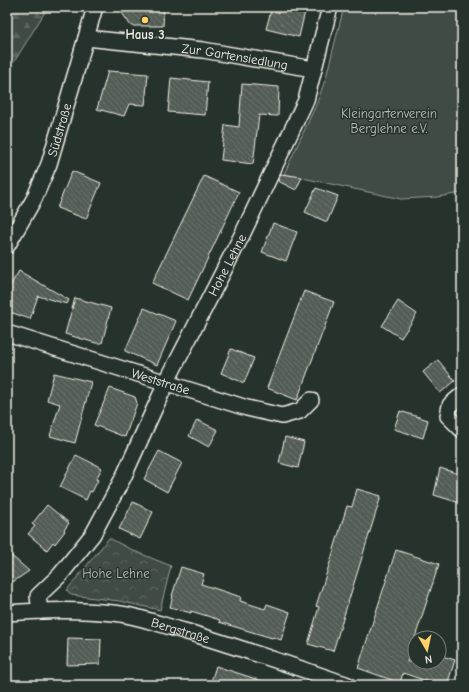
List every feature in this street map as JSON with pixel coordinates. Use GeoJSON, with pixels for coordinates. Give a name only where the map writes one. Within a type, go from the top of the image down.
{"type":"FeatureCollection","features":[{"type":"Feature","properties":{"kind":"street","name":"Südstraße"},"geometry":{"type":"LineString","coordinates":[[7,246],[34,200],[49,164],[95,7]]}},
{"type":"Feature","properties":{"kind":"street","name":"Hohe Lehne"},"geometry":{"type":"LineString","coordinates":[[40,610],[38,596],[60,575],[93,534],[123,478],[166,383],[243,233],[306,100],[330,7]]}},
{"type":"Feature","properties":{"kind":"street","name":"Zur Gartensiedlung"},"geometry":{"type":"LineString","coordinates":[[86,38],[203,50],[313,69]]}},
{"type":"Feature","properties":{"kind":"street","name":"Weststraße"},"geometry":{"type":"LineString","coordinates":[[7,333],[247,408],[282,416],[300,411],[311,400]]}},
{"type":"Feature","properties":{"kind":"street"},"geometry":{"type":"LineString","coordinates":[[462,395],[450,404],[448,416],[462,430]]}},
{"type":"Feature","properties":{"kind":"street","name":"Bergstraße"},"geometry":{"type":"LineString","coordinates":[[7,613],[40,610],[115,613],[145,620],[268,657],[348,685]]}},
{"type":"Feature","properties":{"kind":"green space"},"geometry":{"type":"Polygon","coordinates":[[[7,7],[48,7],[14,62],[7,65],[7,7]]]}},
{"type":"Feature","properties":{"kind":"green space","name":"Kleingartenverein Berglehne e.V."},"geometry":{"type":"Polygon","coordinates":[[[344,7],[462,7],[462,193],[437,197],[401,199],[284,174],[317,103],[326,77],[344,7]]]}},
{"type":"Feature","properties":{"kind":"green space","name":"Hohe Lehne"},"geometry":{"type":"Polygon","coordinates":[[[109,538],[134,551],[171,566],[160,610],[119,601],[71,595],[67,590],[109,538]]]}},
{"type":"Feature","properties":{"kind":"building","name":"Haus 3"},"geometry":{"type":"Polygon","coordinates":[[[118,7],[164,7],[163,26],[131,26],[118,7]]]}},
{"type":"Feature","properties":{"kind":"building"},"geometry":{"type":"Polygon","coordinates":[[[272,7],[306,7],[299,37],[266,29],[272,7]]]}},
{"type":"Feature","properties":{"kind":"building"},"geometry":{"type":"Polygon","coordinates":[[[108,71],[148,74],[145,105],[129,104],[124,116],[97,109],[108,71]]]}},
{"type":"Feature","properties":{"kind":"building"},"geometry":{"type":"Polygon","coordinates":[[[171,78],[208,82],[205,115],[168,112],[171,78]]]}},
{"type":"Feature","properties":{"kind":"building"},"geometry":{"type":"Polygon","coordinates":[[[242,84],[279,87],[278,116],[259,115],[253,164],[221,160],[225,125],[239,127],[242,84]]]}},
{"type":"Feature","properties":{"kind":"building"},"geometry":{"type":"Polygon","coordinates":[[[72,171],[101,183],[86,219],[57,208],[72,171]]]}},
{"type":"Feature","properties":{"kind":"building"},"geometry":{"type":"Polygon","coordinates":[[[281,174],[302,177],[296,190],[278,181],[281,174]]]}},
{"type":"Feature","properties":{"kind":"building"},"geometry":{"type":"Polygon","coordinates":[[[204,176],[239,192],[188,300],[152,283],[204,176]]]}},
{"type":"Feature","properties":{"kind":"building"},"geometry":{"type":"Polygon","coordinates":[[[316,188],[338,196],[327,222],[305,212],[316,188]]]}},
{"type":"Feature","properties":{"kind":"building"},"geometry":{"type":"Polygon","coordinates":[[[273,223],[297,232],[286,261],[262,252],[273,223]]]}},
{"type":"Feature","properties":{"kind":"building"},"geometry":{"type":"Polygon","coordinates":[[[19,271],[69,300],[67,304],[38,296],[30,319],[7,311],[7,291],[19,271]]]}},
{"type":"Feature","properties":{"kind":"building"},"geometry":{"type":"Polygon","coordinates":[[[304,291],[334,302],[297,400],[267,388],[304,291]]]}},
{"type":"Feature","properties":{"kind":"building"},"geometry":{"type":"Polygon","coordinates":[[[75,298],[111,308],[102,343],[96,343],[65,334],[75,298]]]}},
{"type":"Feature","properties":{"kind":"building"},"geometry":{"type":"Polygon","coordinates":[[[398,301],[417,314],[401,338],[382,326],[398,301]]]}},
{"type":"Feature","properties":{"kind":"building"},"geometry":{"type":"Polygon","coordinates":[[[144,308],[176,321],[157,365],[125,351],[144,308]]]}},
{"type":"Feature","properties":{"kind":"building"},"geometry":{"type":"Polygon","coordinates":[[[231,349],[254,358],[244,383],[221,373],[231,349]]]}},
{"type":"Feature","properties":{"kind":"building"},"geometry":{"type":"Polygon","coordinates":[[[438,360],[455,381],[440,393],[423,372],[438,360]]]}},
{"type":"Feature","properties":{"kind":"building"},"geometry":{"type":"Polygon","coordinates":[[[54,373],[91,382],[75,443],[50,436],[60,404],[47,400],[54,373]]]}},
{"type":"Feature","properties":{"kind":"building"},"geometry":{"type":"Polygon","coordinates":[[[110,388],[135,397],[137,403],[125,437],[94,425],[110,388]]]}},
{"type":"Feature","properties":{"kind":"building"},"geometry":{"type":"Polygon","coordinates":[[[400,411],[428,420],[423,438],[394,429],[400,411]]]}},
{"type":"Feature","properties":{"kind":"building"},"geometry":{"type":"Polygon","coordinates":[[[197,420],[218,430],[209,447],[189,436],[197,420]]]}},
{"type":"Feature","properties":{"kind":"building"},"geometry":{"type":"Polygon","coordinates":[[[285,437],[304,442],[298,468],[279,463],[285,437]]]}},
{"type":"Feature","properties":{"kind":"building"},"geometry":{"type":"Polygon","coordinates":[[[159,451],[182,463],[167,492],[144,479],[159,451]]]}},
{"type":"Feature","properties":{"kind":"building"},"geometry":{"type":"Polygon","coordinates":[[[76,455],[102,468],[96,479],[98,480],[92,492],[90,491],[86,500],[60,487],[76,455]]]}},
{"type":"Feature","properties":{"kind":"building"},"geometry":{"type":"Polygon","coordinates":[[[440,468],[462,475],[462,494],[460,503],[434,495],[440,468]]]}},
{"type":"Feature","properties":{"kind":"building"},"geometry":{"type":"Polygon","coordinates":[[[357,489],[381,496],[333,651],[308,644],[319,607],[316,606],[347,506],[352,507],[357,489]]]}},
{"type":"Feature","properties":{"kind":"building"},"geometry":{"type":"Polygon","coordinates":[[[133,502],[153,512],[140,539],[119,529],[133,502]]]}},
{"type":"Feature","properties":{"kind":"building"},"geometry":{"type":"Polygon","coordinates":[[[47,505],[69,523],[55,544],[53,542],[47,550],[28,534],[35,526],[32,524],[47,505]]]}},
{"type":"Feature","properties":{"kind":"building"},"geometry":{"type":"Polygon","coordinates":[[[396,550],[439,564],[417,630],[407,630],[407,670],[447,670],[447,658],[455,660],[447,685],[438,685],[403,673],[400,683],[358,668],[396,550]]]}},
{"type":"Feature","properties":{"kind":"building"},"geometry":{"type":"Polygon","coordinates":[[[7,552],[29,571],[7,586],[7,552]]]}},
{"type":"Feature","properties":{"kind":"building"},"geometry":{"type":"Polygon","coordinates":[[[181,567],[204,574],[201,584],[241,597],[240,601],[265,609],[267,604],[290,612],[281,640],[219,622],[220,620],[191,611],[191,613],[170,607],[181,567]]]}},
{"type":"Feature","properties":{"kind":"building"},"geometry":{"type":"Polygon","coordinates":[[[68,638],[101,639],[100,664],[67,665],[68,638]]]}},
{"type":"Feature","properties":{"kind":"building"},"geometry":{"type":"Polygon","coordinates":[[[216,666],[265,682],[265,685],[210,685],[216,666]]]}},
{"type":"Feature","properties":{"kind":"place","name":"Haus 3"},"geometry":{"type":"Point","coordinates":[145,20]}}]}
